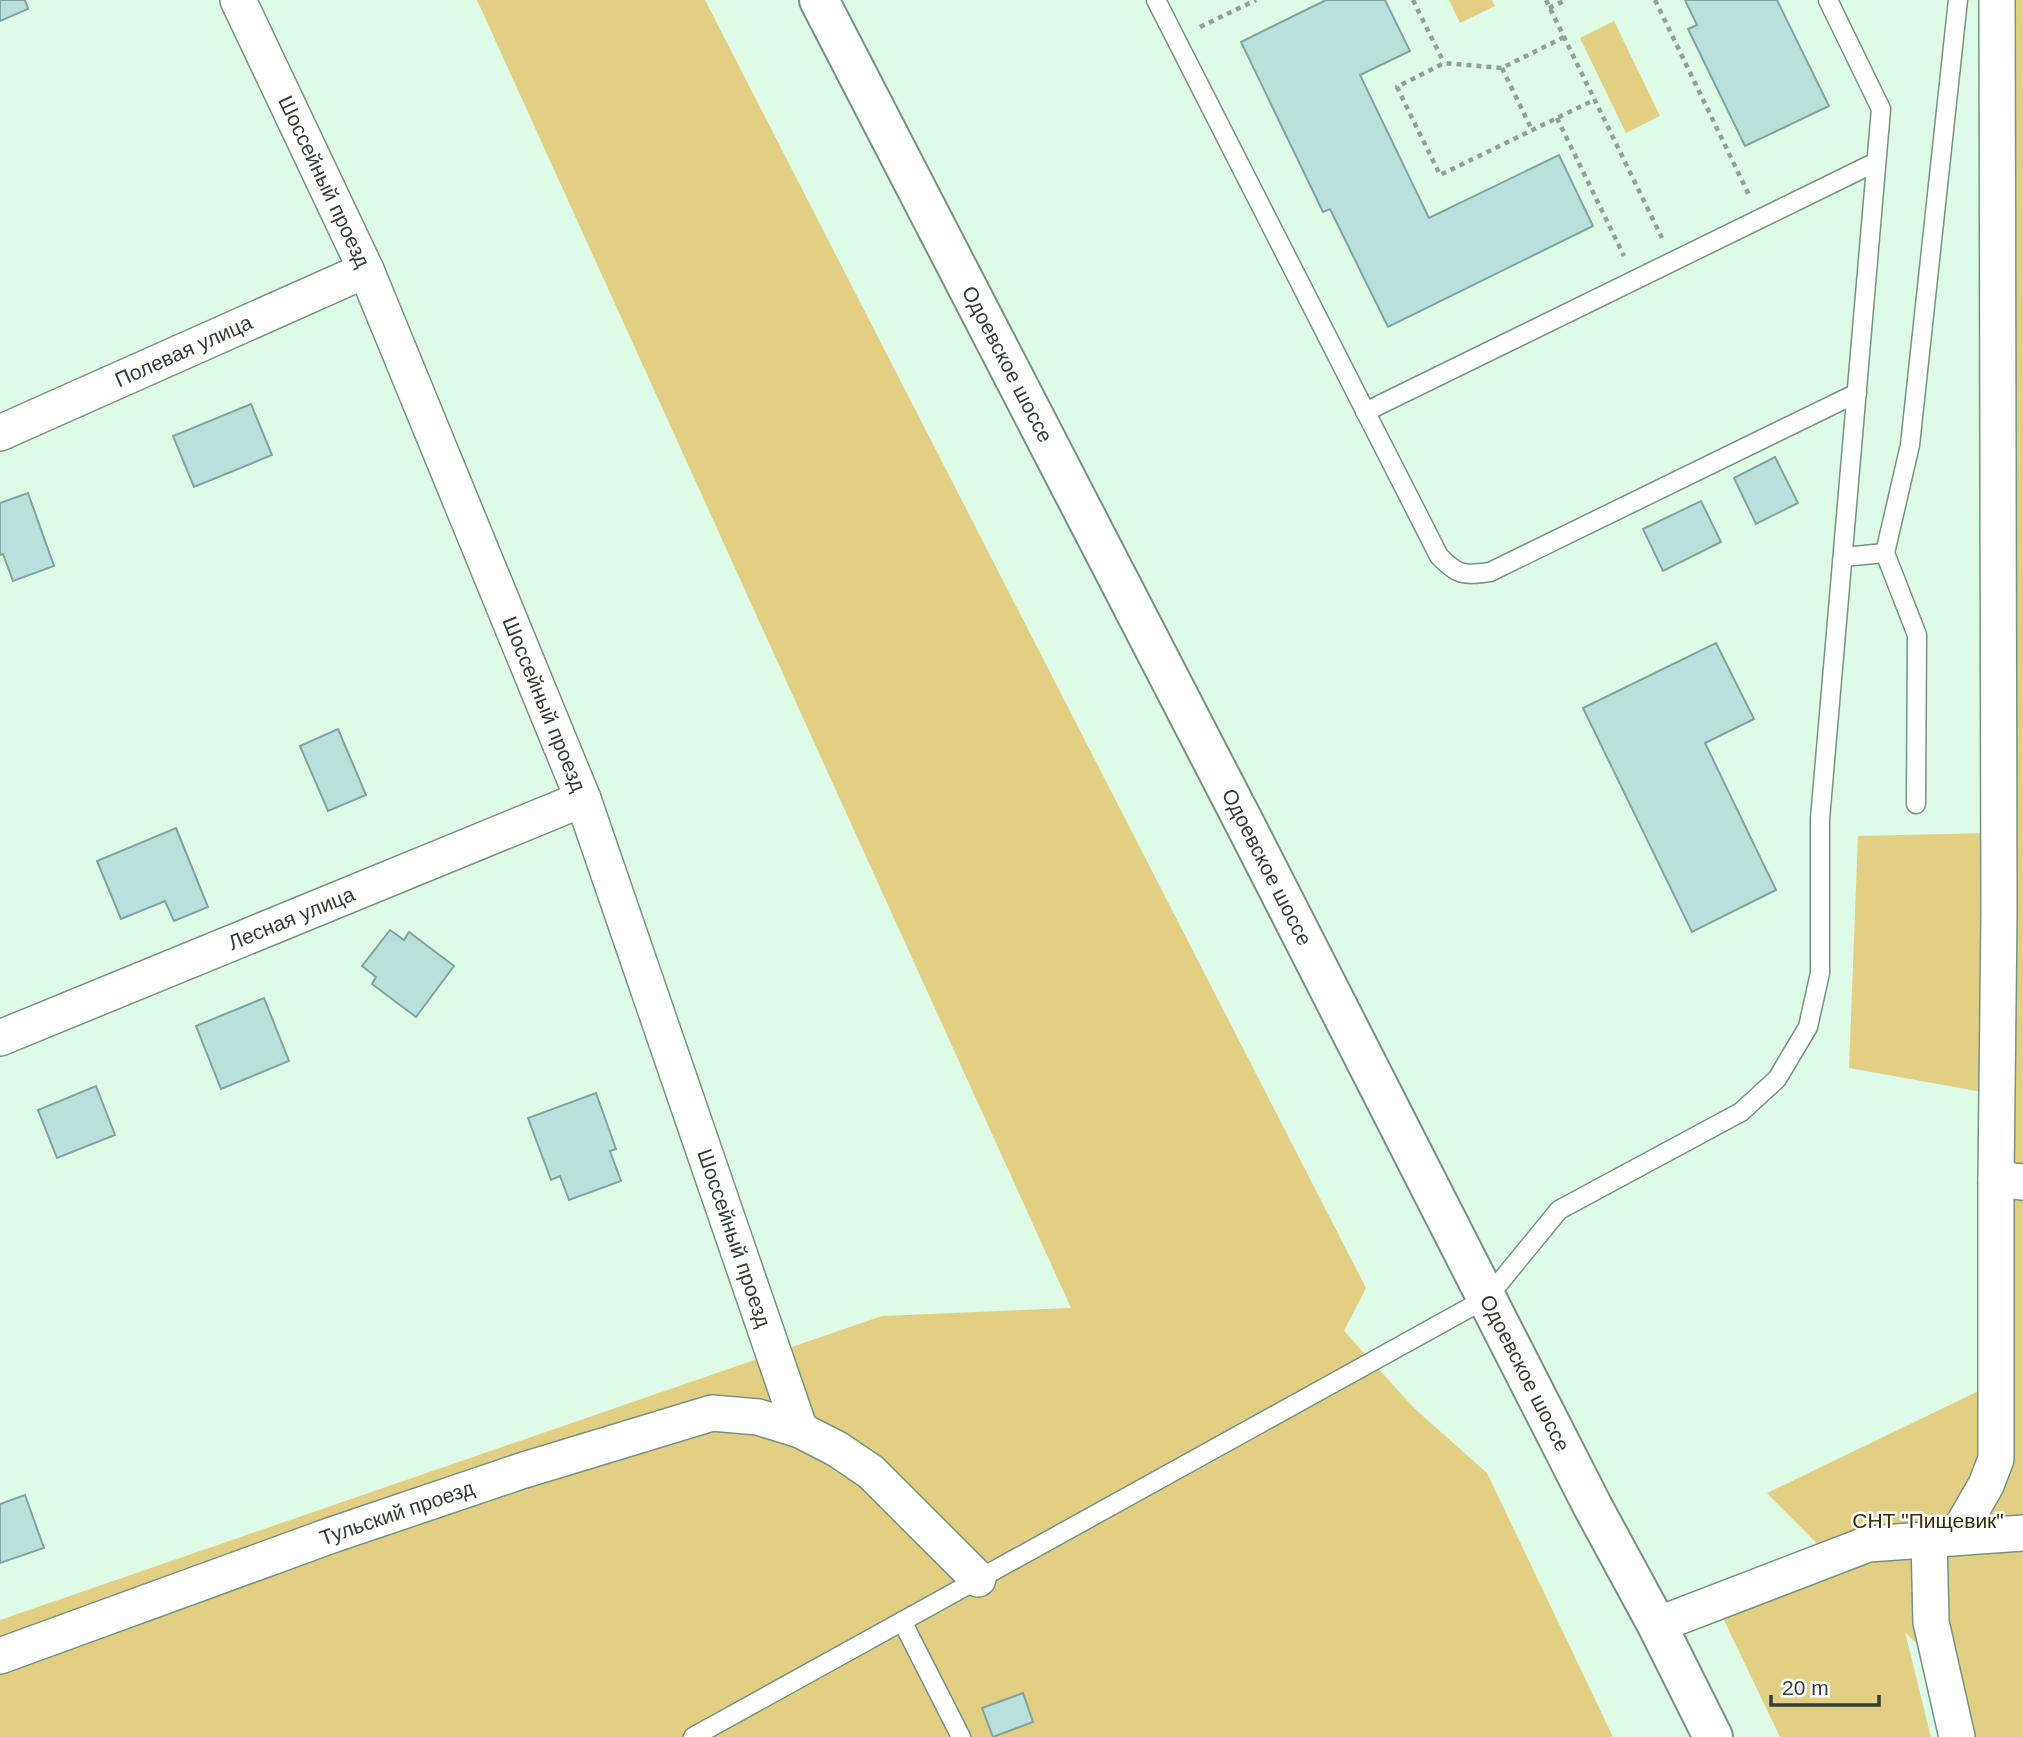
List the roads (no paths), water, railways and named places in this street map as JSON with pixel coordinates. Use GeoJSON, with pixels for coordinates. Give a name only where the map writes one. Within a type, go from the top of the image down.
{"type":"FeatureCollection","features":[{"type":"Feature","properties":{"kind":"main road","name":"Одоевское шоссе"},"geometry":{"type":"LineString","coordinates":[[819,0],[1255,845],[1592,1507],[1657,1625],[1713,1737]]}},
{"type":"Feature","properties":{"kind":"street","name":"Шоссейный проезд"},"geometry":{"type":"LineString","coordinates":[[238,0],[366,270],[583,799],[800,1430]]}},
{"type":"Feature","properties":{"kind":"street"},"geometry":{"type":"LineString","coordinates":[[1957,1737],[1931,1622],[1942,1538],[1986,1485],[1996,1459],[2010,1180],[2011,120],[1997,0]]}},
{"type":"Feature","properties":{"kind":"street","name":"Полевая улица"},"geometry":{"type":"LineString","coordinates":[[0,433],[366,270]]}},
{"type":"Feature","properties":{"kind":"street","name":"Лесная улица"},"geometry":{"type":"LineString","coordinates":[[0,1038],[583,799]]}},
{"type":"Feature","properties":{"kind":"street","name":"Тульский проезд"},"geometry":{"type":"LineString","coordinates":[[0,1656],[332,1535],[458,1492],[712,1413],[758,1418],[800,1430],[837,1449],[871,1472],[978,1579]]}},
{"type":"Feature","properties":{"kind":"street"},"geometry":{"type":"LineString","coordinates":[[1657,1625],[1868,1544],[2023,1533]]}},
{"type":"Feature","properties":{"kind":"lane"},"geometry":{"type":"LineString","coordinates":[[1156,0],[1439,556],[1453,570],[1468,575],[1490,572],[1857,393]]}},
{"type":"Feature","properties":{"kind":"lane"},"geometry":{"type":"LineString","coordinates":[[692,1737],[1487,1298],[1559,1210],[1741,1112],[1777,1079],[1808,1027],[1820,973],[1820,819],[1881,109],[1828,0]]}},
{"type":"Feature","properties":{"kind":"lane"},"geometry":{"type":"LineString","coordinates":[[1916,804],[1917,635],[1885,553],[1910,445],[1958,0]]}},
{"type":"Feature","properties":{"kind":"lane"},"geometry":{"type":"LineString","coordinates":[[1365,412],[1876,162]]}},
{"type":"Feature","properties":{"kind":"lane"},"geometry":{"type":"LineString","coordinates":[[1843,557],[1885,553]]}},
{"type":"Feature","properties":{"kind":"lane"},"geometry":{"type":"LineString","coordinates":[[902,1621],[961,1737]]}},
{"type":"Feature","properties":{"kind":"park label","name":"СНТ \"Пищевик\""},"geometry":{"type":"Point","coordinates":[1928,1521]}}]}
